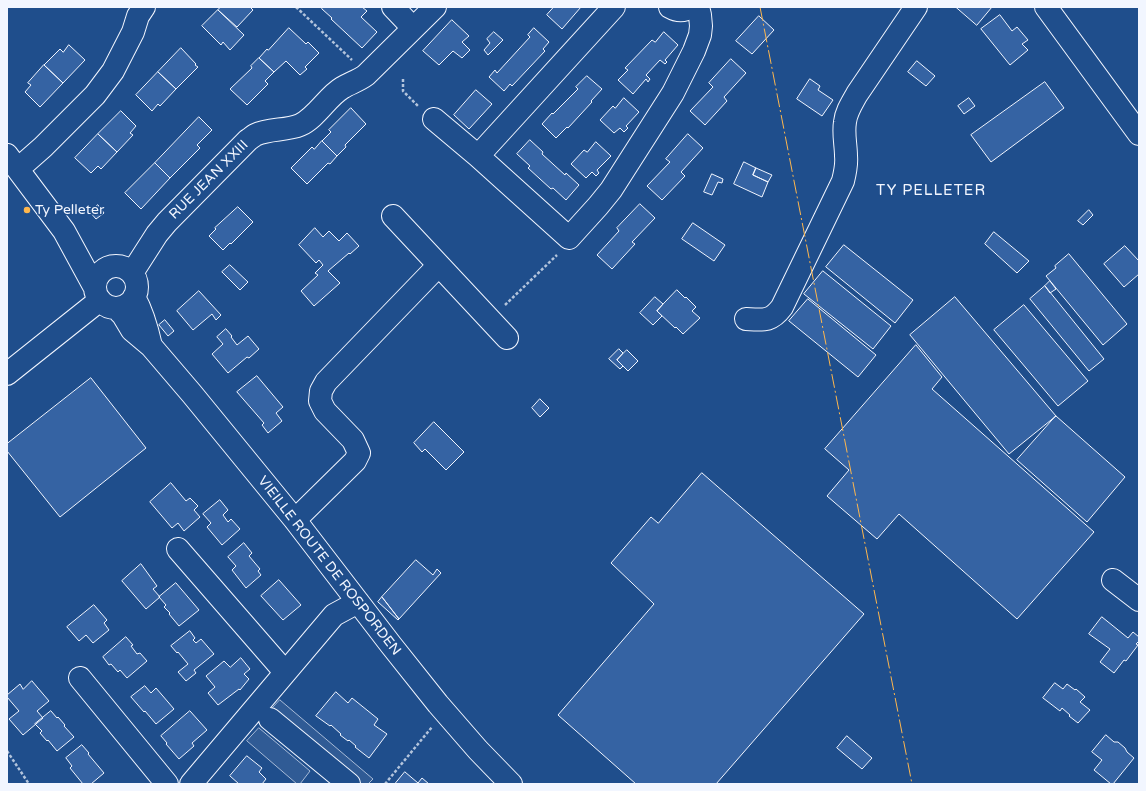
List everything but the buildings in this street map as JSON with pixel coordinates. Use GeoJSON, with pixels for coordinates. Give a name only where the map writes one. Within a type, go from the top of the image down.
{"type":"FeatureCollection","features":[{"type":"Feature","properties":{"kind":"street"},"geometry":{"type":"LineString","coordinates":[[13,162],[43,147],[99,90],[113,71],[133,32],[138,16],[144,7]]}},
{"type":"Feature","properties":{"kind":"street"},"geometry":{"type":"LineString","coordinates":[[393,7],[414,28]]}},
{"type":"Feature","properties":{"kind":"street","name":"RUE JEAN XXIII"},"geometry":{"type":"LineString","coordinates":[[122,270],[248,140],[255,135],[301,124],[308,120],[341,88],[359,80],[366,75],[435,7]]}},
{"type":"Feature","properties":{"kind":"street"},"geometry":{"type":"LineString","coordinates":[[478,156],[614,7]]}},
{"type":"Feature","properties":{"kind":"street"},"geometry":{"type":"LineString","coordinates":[[670,7],[676,10],[683,10],[690,7]]}},
{"type":"Feature","properties":{"kind":"street"},"geometry":{"type":"LineString","coordinates":[[434,120],[478,156],[569,238],[611,190],[673,92],[694,51],[700,35],[701,20],[698,7]]}},
{"type":"Feature","properties":{"kind":"street"},"geometry":{"type":"LineString","coordinates":[[746,319],[769,319],[777,314],[782,307],[843,181],[846,170],[844,132],[845,121],[849,109],[857,94],[916,7]]}},
{"type":"Feature","properties":{"kind":"street"},"geometry":{"type":"LineString","coordinates":[[1046,7],[1139,134]]}},
{"type":"Feature","properties":{"kind":"street","name":"VIEILLE ROUTE DE ROSPORDEN"},"geometry":{"type":"LineString","coordinates":[[13,162],[111,298],[146,325],[150,346],[192,394],[295,520],[438,704],[478,750],[511,784]]}},
{"type":"Feature","properties":{"kind":"street"},"geometry":{"type":"LineString","coordinates":[[393,216],[438,266],[507,338]]}},
{"type":"Feature","properties":{"kind":"street","name":"VIEILLE ROUTE DE ROSPORDEN"},"geometry":{"type":"LineString","coordinates":[[64,231],[94,255],[122,270]]}},
{"type":"Feature","properties":{"kind":"street"},"geometry":{"type":"LineString","coordinates":[[295,520],[355,461],[358,453],[353,440],[325,411],[320,400],[321,391],[326,382],[438,266]]}},
{"type":"Feature","properties":{"kind":"street"},"geometry":{"type":"LineString","coordinates":[[7,374],[111,298],[136,291],[135,279],[122,270],[109,267],[98,275],[96,281],[111,298]]}},
{"type":"Feature","properties":{"kind":"street"},"geometry":{"type":"LineString","coordinates":[[178,550],[285,672]]}},
{"type":"Feature","properties":{"kind":"street"},"geometry":{"type":"LineString","coordinates":[[1112,580],[1139,600]]}},
{"type":"Feature","properties":{"kind":"street"},"geometry":{"type":"LineString","coordinates":[[191,784],[334,615],[358,602]]}},
{"type":"Feature","properties":{"kind":"street"},"geometry":{"type":"LineString","coordinates":[[80,678],[167,784]]}},
{"type":"Feature","properties":{"kind":"street"},"geometry":{"type":"LineString","coordinates":[[270,719],[349,784]]}},
{"type":"Feature","properties":{"kind":"path"},"geometry":{"type":"LineString","coordinates":[[296,7],[366,75]]}},
{"type":"Feature","properties":{"kind":"path"},"geometry":{"type":"LineString","coordinates":[[403,79],[403,90],[427,116],[434,120]]}},
{"type":"Feature","properties":{"kind":"path"},"geometry":{"type":"LineString","coordinates":[[490,319],[563,250],[569,238]]}},
{"type":"Feature","properties":{"kind":"path"},"geometry":{"type":"LineString","coordinates":[[385,784],[432,727]]}},
{"type":"Feature","properties":{"kind":"path"},"geometry":{"type":"LineString","coordinates":[[7,751],[29,784]]}},
{"type":"Feature","properties":{"kind":"shaded area"},"geometry":{"type":"Polygon","coordinates":[[[280,700],[373,779],[368,784],[350,784],[267,714],[280,700]]]}},
{"type":"Feature","properties":{"kind":"shaded area"},"geometry":{"type":"Polygon","coordinates":[[[259,728],[310,771],[300,784],[297,784],[247,741],[259,728]]]}},
{"type":"Feature","properties":{"kind":"power"},"geometry":{"type":"LineString","coordinates":[[760,7],[912,784]]}},
{"type":"Feature","properties":{"kind":"place","name":"Ty Pelleter"},"geometry":{"type":"Point","coordinates":[27,210]}},
{"type":"Feature","properties":{"kind":"district","name":"TY PELLETER"},"geometry":{"type":"Point","coordinates":[931,191]}}]}
